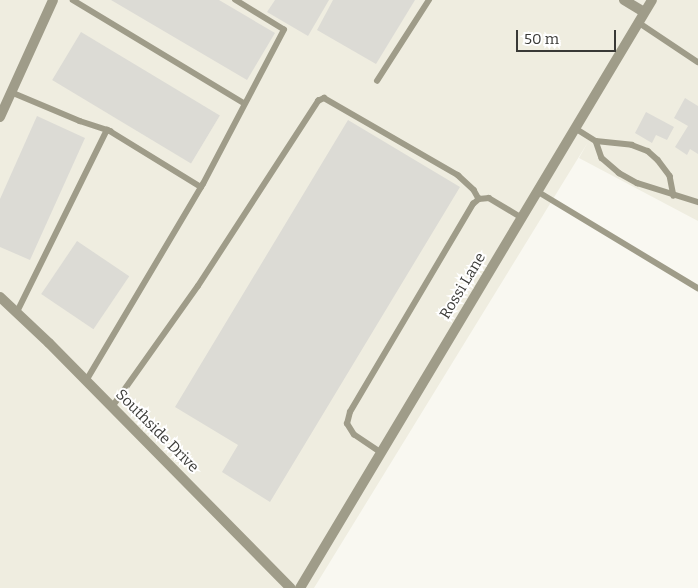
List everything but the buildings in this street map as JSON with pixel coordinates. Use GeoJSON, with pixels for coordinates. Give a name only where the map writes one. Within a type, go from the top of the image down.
{"type":"FeatureCollection","features":[{"type":"Feature","properties":{"kind":"street"},"geometry":{"type":"LineString","coordinates":[[0,117],[53,0]]}},
{"type":"Feature","properties":{"kind":"street"},"geometry":{"type":"LineString","coordinates":[[624,0],[644,12]]}},
{"type":"Feature","properties":{"kind":"street","name":"Rossi Lane"},"geometry":{"type":"LineString","coordinates":[[300,588],[652,0]]}},
{"type":"Feature","properties":{"kind":"street","name":"Southside Drive"},"geometry":{"type":"LineString","coordinates":[[0,298],[86,381],[291,588]]}},
{"type":"Feature","properties":{"kind":"lane"},"geometry":{"type":"LineString","coordinates":[[74,0],[244,102]]}},
{"type":"Feature","properties":{"kind":"lane"},"geometry":{"type":"LineString","coordinates":[[86,381],[201,187],[244,102],[284,30],[235,0]]}},
{"type":"Feature","properties":{"kind":"lane"},"geometry":{"type":"LineString","coordinates":[[377,81],[429,0]]}},
{"type":"Feature","properties":{"kind":"lane"},"geometry":{"type":"LineString","coordinates":[[638,22],[698,62]]}},
{"type":"Feature","properties":{"kind":"lane"},"geometry":{"type":"LineString","coordinates":[[11,92],[80,122],[107,130],[201,187]]}},
{"type":"Feature","properties":{"kind":"lane"},"geometry":{"type":"LineString","coordinates":[[112,407],[198,286],[318,101],[324,98],[458,175],[474,190],[479,199]]}},
{"type":"Feature","properties":{"kind":"lane"},"geometry":{"type":"LineString","coordinates":[[575,128],[596,141],[632,145],[648,151],[658,160],[670,176],[674,196]]}},
{"type":"Feature","properties":{"kind":"lane"},"geometry":{"type":"LineString","coordinates":[[16,312],[107,130]]}},
{"type":"Feature","properties":{"kind":"lane"},"geometry":{"type":"LineString","coordinates":[[596,141],[602,158],[619,174],[637,183],[698,202]]}},
{"type":"Feature","properties":{"kind":"lane"},"geometry":{"type":"LineString","coordinates":[[537,191],[698,288]]}},
{"type":"Feature","properties":{"kind":"lane"},"geometry":{"type":"LineString","coordinates":[[380,453],[354,435],[347,424],[350,412],[473,204],[479,199],[488,198],[522,217]]}},
{"type":"Feature","properties":{"kind":"shaded area"},"geometry":{"type":"Polygon","coordinates":[[[0,0],[698,0],[698,221],[579,158],[588,142],[314,588],[0,588],[0,0]]]}}]}
